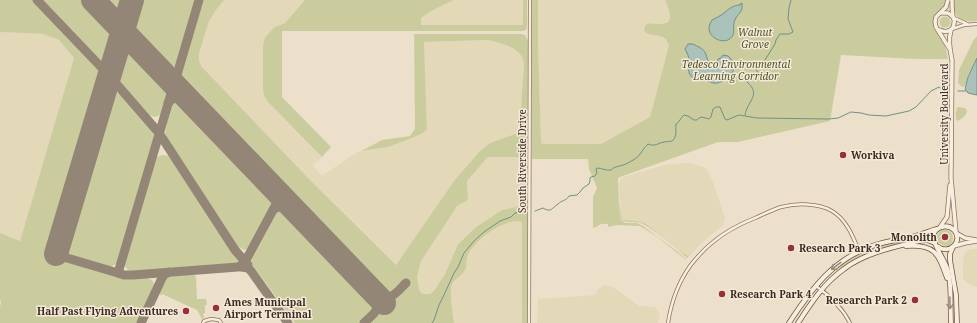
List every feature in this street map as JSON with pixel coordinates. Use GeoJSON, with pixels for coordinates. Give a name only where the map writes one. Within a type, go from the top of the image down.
{"type":"FeatureCollection","features":[{"type":"Feature","properties":{"kind":"main road"},"geometry":{"type":"LineString","coordinates":[[790,323],[816,285],[839,263],[859,251],[885,242],[912,237],[947,226],[954,229],[957,240],[950,254],[950,260],[956,294],[957,323]]}},
{"type":"Feature","properties":{"kind":"main road"},"geometry":{"type":"LineString","coordinates":[[939,228],[934,234],[933,239],[948,271],[950,284],[950,323]]}},
{"type":"Feature","properties":{"kind":"main road"},"geometry":{"type":"LineString","coordinates":[[798,323],[812,301],[834,276],[856,261],[875,253],[923,240],[930,241],[940,249],[945,250],[954,246]]}},
{"type":"Feature","properties":{"kind":"main road"},"geometry":{"type":"LineString","coordinates":[[898,246],[921,246],[931,249],[940,260],[950,284]]}},
{"type":"Feature","properties":{"kind":"street","name":"South Riverside Drive"},"geometry":{"type":"LineString","coordinates":[[529,323],[530,0]]}},
{"type":"Feature","properties":{"kind":"street"},"geometry":{"type":"LineString","coordinates":[[948,0],[946,7],[936,17],[936,27],[939,30],[944,32],[970,24],[977,24]]}},
{"type":"Feature","properties":{"kind":"street"},"geometry":{"type":"LineString","coordinates":[[951,29],[954,24],[952,0]]}},
{"type":"Feature","properties":{"kind":"street"},"geometry":{"type":"LineString","coordinates":[[941,13],[948,13],[953,18],[970,24]]}},
{"type":"Feature","properties":{"kind":"street","name":"University Boulevard"},"geometry":{"type":"LineString","coordinates":[[951,29],[949,37],[952,60],[952,178],[956,233]]}},
{"type":"Feature","properties":{"kind":"street","name":"University Boulevard"},"geometry":{"type":"LineString","coordinates":[[939,30],[950,49]]}},
{"type":"Feature","properties":{"kind":"street","name":"University Boulevard"},"geometry":{"type":"LineString","coordinates":[[939,228],[947,217],[952,178]]}},
{"type":"Feature","properties":{"kind":"street"},"geometry":{"type":"LineString","coordinates":[[668,323],[673,302],[682,280],[690,266],[701,253],[728,231],[782,207],[796,205],[814,206],[826,208],[833,212],[847,226],[859,251]]}},
{"type":"Feature","properties":{"kind":"street"},"geometry":{"type":"LineString","coordinates":[[956,233],[965,238],[977,241]]}},
{"type":"Feature","properties":{"kind":"street"},"geometry":{"type":"LineString","coordinates":[[954,246],[977,241]]}},
{"type":"Feature","properties":{"kind":"street"},"geometry":{"type":"LineString","coordinates":[[816,285],[833,299],[850,323]]}},
{"type":"Feature","properties":{"kind":"street"},"geometry":{"type":"LineString","coordinates":[[203,323],[204,321],[211,319],[219,320],[221,323]]}},
{"type":"Feature","properties":{"kind":"shaded area"},"geometry":{"type":"Polygon","coordinates":[[[224,0],[305,0],[285,23],[275,27],[268,102],[322,157],[313,166],[322,176],[361,151],[388,147],[423,133],[427,129],[424,42],[487,40],[496,41],[518,51],[523,58],[524,63],[519,130],[515,134],[490,143],[479,152],[454,181],[396,265],[309,179],[202,67],[199,61],[199,54],[209,21],[224,0]]]}},
{"type":"Feature","properties":{"kind":"shaded area"},"geometry":{"type":"Polygon","coordinates":[[[454,0],[523,0],[523,25],[421,25],[421,18],[433,10],[454,0]]]}},
{"type":"Feature","properties":{"kind":"shaded area"},"geometry":{"type":"Polygon","coordinates":[[[538,0],[665,0],[671,16],[669,20],[662,24],[652,23],[657,35],[667,39],[669,45],[650,117],[601,144],[541,143],[538,0]]]}},
{"type":"Feature","properties":{"kind":"shaded area"},"geometry":{"type":"Polygon","coordinates":[[[742,3],[742,9],[734,22],[734,33],[731,38],[723,41],[712,36],[709,29],[712,20],[742,3]]]}},
{"type":"Feature","properties":{"kind":"shaded area"},"geometry":{"type":"Polygon","coordinates":[[[0,32],[43,34],[59,40],[74,58],[20,241],[0,233],[0,32]]]}},
{"type":"Feature","properties":{"kind":"shaded area"},"geometry":{"type":"Polygon","coordinates":[[[688,44],[693,44],[703,50],[711,64],[714,64],[723,55],[728,56],[734,64],[734,69],[730,76],[717,83],[694,79],[689,73],[689,58],[685,49],[688,44]]]}},
{"type":"Feature","properties":{"kind":"shaded area"},"geometry":{"type":"Polygon","coordinates":[[[977,58],[977,95],[968,93],[965,89],[968,77],[977,58]]]}},
{"type":"Feature","properties":{"kind":"shaded area"},"geometry":{"type":"Polygon","coordinates":[[[488,157],[527,157],[527,192],[517,189],[521,192],[520,204],[517,207],[502,210],[476,227],[458,243],[445,274],[434,291],[430,294],[421,293],[417,277],[421,261],[457,206],[468,200],[467,181],[488,157]]]}},
{"type":"Feature","properties":{"kind":"shaded area"},"geometry":{"type":"Polygon","coordinates":[[[691,163],[706,169],[713,182],[725,218],[723,225],[688,256],[646,224],[623,220],[621,214],[619,186],[620,180],[623,177],[668,164],[691,163]]]}},
{"type":"Feature","properties":{"kind":"shaded area"},"geometry":{"type":"Polygon","coordinates":[[[517,221],[522,222],[522,323],[454,323],[450,290],[453,282],[465,271],[468,256],[474,246],[490,232],[504,224],[517,221]]]}},
{"type":"Feature","properties":{"kind":"shaded area"},"geometry":{"type":"Polygon","coordinates":[[[971,249],[977,249],[977,287],[967,283],[963,279],[963,260],[965,252],[971,249]]]}},
{"type":"Feature","properties":{"kind":"shaded area"},"geometry":{"type":"Polygon","coordinates":[[[605,285],[613,287],[639,306],[655,307],[660,315],[658,323],[537,323],[538,299],[595,295],[598,289],[605,285]]]}},
{"type":"Feature","properties":{"kind":"green space"},"geometry":{"type":"Polygon","coordinates":[[[0,0],[33,0],[103,73],[48,255],[124,278],[146,278],[152,280],[154,287],[138,323],[0,323],[0,233],[20,241],[74,58],[59,40],[43,34],[0,33],[0,0]]]}},
{"type":"Feature","properties":{"kind":"green space"},"geometry":{"type":"Polygon","coordinates":[[[42,0],[85,0],[115,32],[106,61],[98,59],[42,0]]]}},
{"type":"Feature","properties":{"kind":"green space"},"geometry":{"type":"Polygon","coordinates":[[[102,0],[124,0],[119,18],[102,0]]]}},
{"type":"Feature","properties":{"kind":"green space"},"geometry":{"type":"Polygon","coordinates":[[[142,0],[196,0],[176,65],[169,70],[132,32],[142,0]]]}},
{"type":"Feature","properties":{"kind":"green space"},"geometry":{"type":"Polygon","coordinates":[[[202,0],[224,0],[209,21],[199,54],[199,61],[202,67],[309,179],[396,265],[454,181],[479,152],[490,143],[515,134],[519,130],[520,123],[524,63],[518,52],[508,46],[487,40],[424,42],[427,129],[423,133],[388,147],[361,151],[382,140],[410,136],[415,129],[414,34],[525,35],[528,41],[527,157],[488,157],[467,181],[468,200],[457,206],[421,261],[417,277],[421,293],[430,294],[434,291],[445,274],[458,244],[476,227],[502,210],[517,207],[520,204],[521,192],[516,188],[527,192],[527,323],[522,323],[522,222],[515,221],[500,226],[492,231],[477,243],[468,255],[465,270],[455,280],[451,289],[454,323],[369,323],[409,286],[405,282],[391,295],[386,297],[179,82],[202,0]]]}},
{"type":"Feature","properties":{"kind":"green space"},"geometry":{"type":"Polygon","coordinates":[[[305,0],[454,0],[433,10],[421,18],[421,25],[523,25],[523,0],[527,0],[527,27],[526,30],[523,31],[282,31],[282,97],[331,147],[322,157],[268,102],[264,95],[263,89],[263,46],[265,37],[275,27],[285,23],[305,0]]]}},
{"type":"Feature","properties":{"kind":"green space","name":"Tedesco Environmental Learning Corridor"},"geometry":{"type":"Polygon","coordinates":[[[532,0],[538,0],[541,143],[544,144],[601,144],[650,117],[669,45],[664,38],[646,33],[645,28],[647,24],[661,24],[669,21],[670,15],[665,0],[946,0],[943,9],[936,15],[933,27],[943,40],[948,59],[915,59],[841,55],[830,121],[738,142],[718,142],[618,178],[621,220],[625,223],[637,223],[643,226],[678,252],[685,259],[656,236],[640,226],[617,225],[608,227],[608,224],[600,224],[593,228],[593,197],[597,188],[589,169],[588,159],[532,159],[532,0]]]}},
{"type":"Feature","properties":{"kind":"green space"},"geometry":{"type":"Polygon","coordinates":[[[953,0],[977,0],[977,21],[966,21],[959,18],[956,15],[953,0]]]}},
{"type":"Feature","properties":{"kind":"green space"},"geometry":{"type":"Polygon","coordinates":[[[945,16],[949,18],[951,22],[949,26],[945,28],[941,26],[939,22],[941,18],[945,16]]]}},
{"type":"Feature","properties":{"kind":"green space"},"geometry":{"type":"Polygon","coordinates":[[[977,36],[977,58],[968,75],[965,86],[962,87],[958,83],[959,70],[977,36]]]}},
{"type":"Feature","properties":{"kind":"green space"},"geometry":{"type":"Polygon","coordinates":[[[128,46],[169,89],[164,110],[157,116],[152,116],[146,113],[117,80],[128,46]]]}},
{"type":"Feature","properties":{"kind":"green space"},"geometry":{"type":"Polygon","coordinates":[[[115,94],[121,94],[152,131],[155,138],[120,258],[116,264],[108,267],[68,255],[66,252],[110,104],[115,94]]]}},
{"type":"Feature","properties":{"kind":"green space"},"geometry":{"type":"Polygon","coordinates":[[[177,101],[181,101],[276,199],[252,243],[245,250],[238,247],[173,149],[165,133],[170,107],[177,101]]]}},
{"type":"Feature","properties":{"kind":"green space"},"geometry":{"type":"Polygon","coordinates":[[[958,107],[965,108],[967,111],[964,117],[957,121],[956,110],[958,107]]]}},
{"type":"Feature","properties":{"kind":"green space"},"geometry":{"type":"Polygon","coordinates":[[[162,155],[170,157],[175,163],[238,259],[237,264],[134,272],[128,270],[125,266],[125,261],[157,157],[162,155]]]}},
{"type":"Feature","properties":{"kind":"green space"},"geometry":{"type":"Polygon","coordinates":[[[619,187],[621,215],[619,204],[619,187]]]}},
{"type":"Feature","properties":{"kind":"green space"},"geometry":{"type":"Polygon","coordinates":[[[280,209],[285,209],[376,304],[373,310],[360,323],[295,323],[251,263],[277,212],[280,209]]]}},
{"type":"Feature","properties":{"kind":"green space"},"geometry":{"type":"Polygon","coordinates":[[[621,215],[623,220],[637,221],[646,224],[666,240],[654,231],[638,222],[627,222],[622,220],[621,215]]]}},
{"type":"Feature","properties":{"kind":"green space"},"geometry":{"type":"Polygon","coordinates":[[[944,229],[952,233],[953,241],[950,246],[945,246],[937,240],[937,234],[944,229]]]}},
{"type":"Feature","properties":{"kind":"green space"},"geometry":{"type":"Polygon","coordinates":[[[924,235],[924,238],[871,252],[853,260],[837,272],[836,271],[847,260],[874,247],[924,235]]]}},
{"type":"Feature","properties":{"kind":"green space"},"geometry":{"type":"Polygon","coordinates":[[[666,240],[681,252],[688,256],[699,245],[687,258],[666,240]]]}},
{"type":"Feature","properties":{"kind":"green space"},"geometry":{"type":"Polygon","coordinates":[[[190,273],[196,277],[197,299],[206,299],[207,305],[205,305],[205,313],[203,314],[204,318],[202,319],[197,310],[162,294],[161,296],[160,290],[166,279],[176,274],[190,273]]]}},
{"type":"Feature","properties":{"kind":"waterway"},"geometry":{"type":"LineString","coordinates":[[745,115],[753,94],[753,91],[747,82],[747,78],[757,76],[758,73],[756,65],[765,60],[780,34],[789,34],[793,32],[788,19],[791,0]]}},
{"type":"Feature","properties":{"kind":"waterway"},"geometry":{"type":"LineString","coordinates":[[535,211],[543,208],[550,210],[567,199],[569,196],[577,195],[589,184],[590,178],[595,176],[597,173],[597,168],[611,170],[635,159],[648,144],[655,145],[673,140],[676,134],[676,124],[684,115],[694,120],[702,117],[709,119],[713,109],[720,107],[725,119],[727,120],[739,115],[757,118],[829,119],[838,118],[851,112],[886,116],[909,111],[916,107],[931,91],[939,87],[943,90],[947,89]]}},
{"type":"Feature","properties":{"kind":"waterway"},"geometry":{"type":"LineString","coordinates":[[958,91],[966,91]]}},
{"type":"Feature","properties":{"kind":"waterway"},"geometry":{"type":"LineString","coordinates":[[432,323],[464,253],[484,232],[500,221],[511,217],[515,213],[525,211]]}},
{"type":"Feature","properties":{"kind":"taxiway"},"geometry":{"type":"LineString","coordinates":[[37,0],[103,69]]}},
{"type":"Feature","properties":{"kind":"taxiway"},"geometry":{"type":"LineString","coordinates":[[188,99],[176,86],[176,78],[199,0]]}},
{"type":"Feature","properties":{"kind":"taxiway"},"geometry":{"type":"LineString","coordinates":[[122,39],[112,71],[113,80],[159,133],[235,250],[248,265]]}},
{"type":"Feature","properties":{"kind":"taxiway"},"geometry":{"type":"LineString","coordinates":[[143,54],[169,81],[171,92],[168,103]]}},
{"type":"Feature","properties":{"kind":"taxiway"},"geometry":{"type":"LineString","coordinates":[[118,273],[168,104],[173,99],[178,97],[184,98],[190,102],[209,122]]}},
{"type":"Feature","properties":{"kind":"taxiway"},"geometry":{"type":"LineString","coordinates":[[252,167],[275,191],[277,200],[273,210]]}},
{"type":"Feature","properties":{"kind":"taxiway"},"geometry":{"type":"LineString","coordinates":[[62,235],[60,245],[61,251],[67,258],[124,275],[133,275],[238,267],[245,262],[273,210],[280,206],[288,206],[314,232]]}},
{"type":"Feature","properties":{"kind":"taxiway"},"geometry":{"type":"LineString","coordinates":[[241,267],[248,268],[251,271],[288,323]]}},
{"type":"Feature","properties":{"kind":"taxiway"},"geometry":{"type":"LineString","coordinates":[[141,323],[162,278],[169,272]]}},
{"type":"Feature","properties":{"kind":"taxiway"},"geometry":{"type":"LineString","coordinates":[[364,323],[373,315],[378,307],[378,298],[391,297],[406,283]]}},
{"type":"Feature","properties":{"kind":"runway"},"geometry":{"type":"LineString","coordinates":[[93,0],[384,303]]}},
{"type":"Feature","properties":{"kind":"runway"},"geometry":{"type":"LineString","coordinates":[[56,254],[132,0]]}},
{"type":"Feature","properties":{"kind":"place","name":"Workiva"},"geometry":{"type":"Point","coordinates":[843,155]}},
{"type":"Feature","properties":{"kind":"place","name":"Monolith"},"geometry":{"type":"Point","coordinates":[945,237]}},
{"type":"Feature","properties":{"kind":"place","name":"Research Park 3"},"geometry":{"type":"Point","coordinates":[791,248]}},
{"type":"Feature","properties":{"kind":"place","name":"Research Park 4"},"geometry":{"type":"Point","coordinates":[722,294]}},
{"type":"Feature","properties":{"kind":"place","name":"Research Park 2"},"geometry":{"type":"Point","coordinates":[915,300]}},
{"type":"Feature","properties":{"kind":"place","name":"Ames Municipal Airport Terminal"},"geometry":{"type":"Point","coordinates":[216,308]}},
{"type":"Feature","properties":{"kind":"place","name":"Half Past Flying Adventures"},"geometry":{"type":"Point","coordinates":[186,311]}},
{"type":"Feature","properties":{"kind":"park label","name":"Walnut Grove"},"geometry":{"type":"Point","coordinates":[755,38]}}]}
